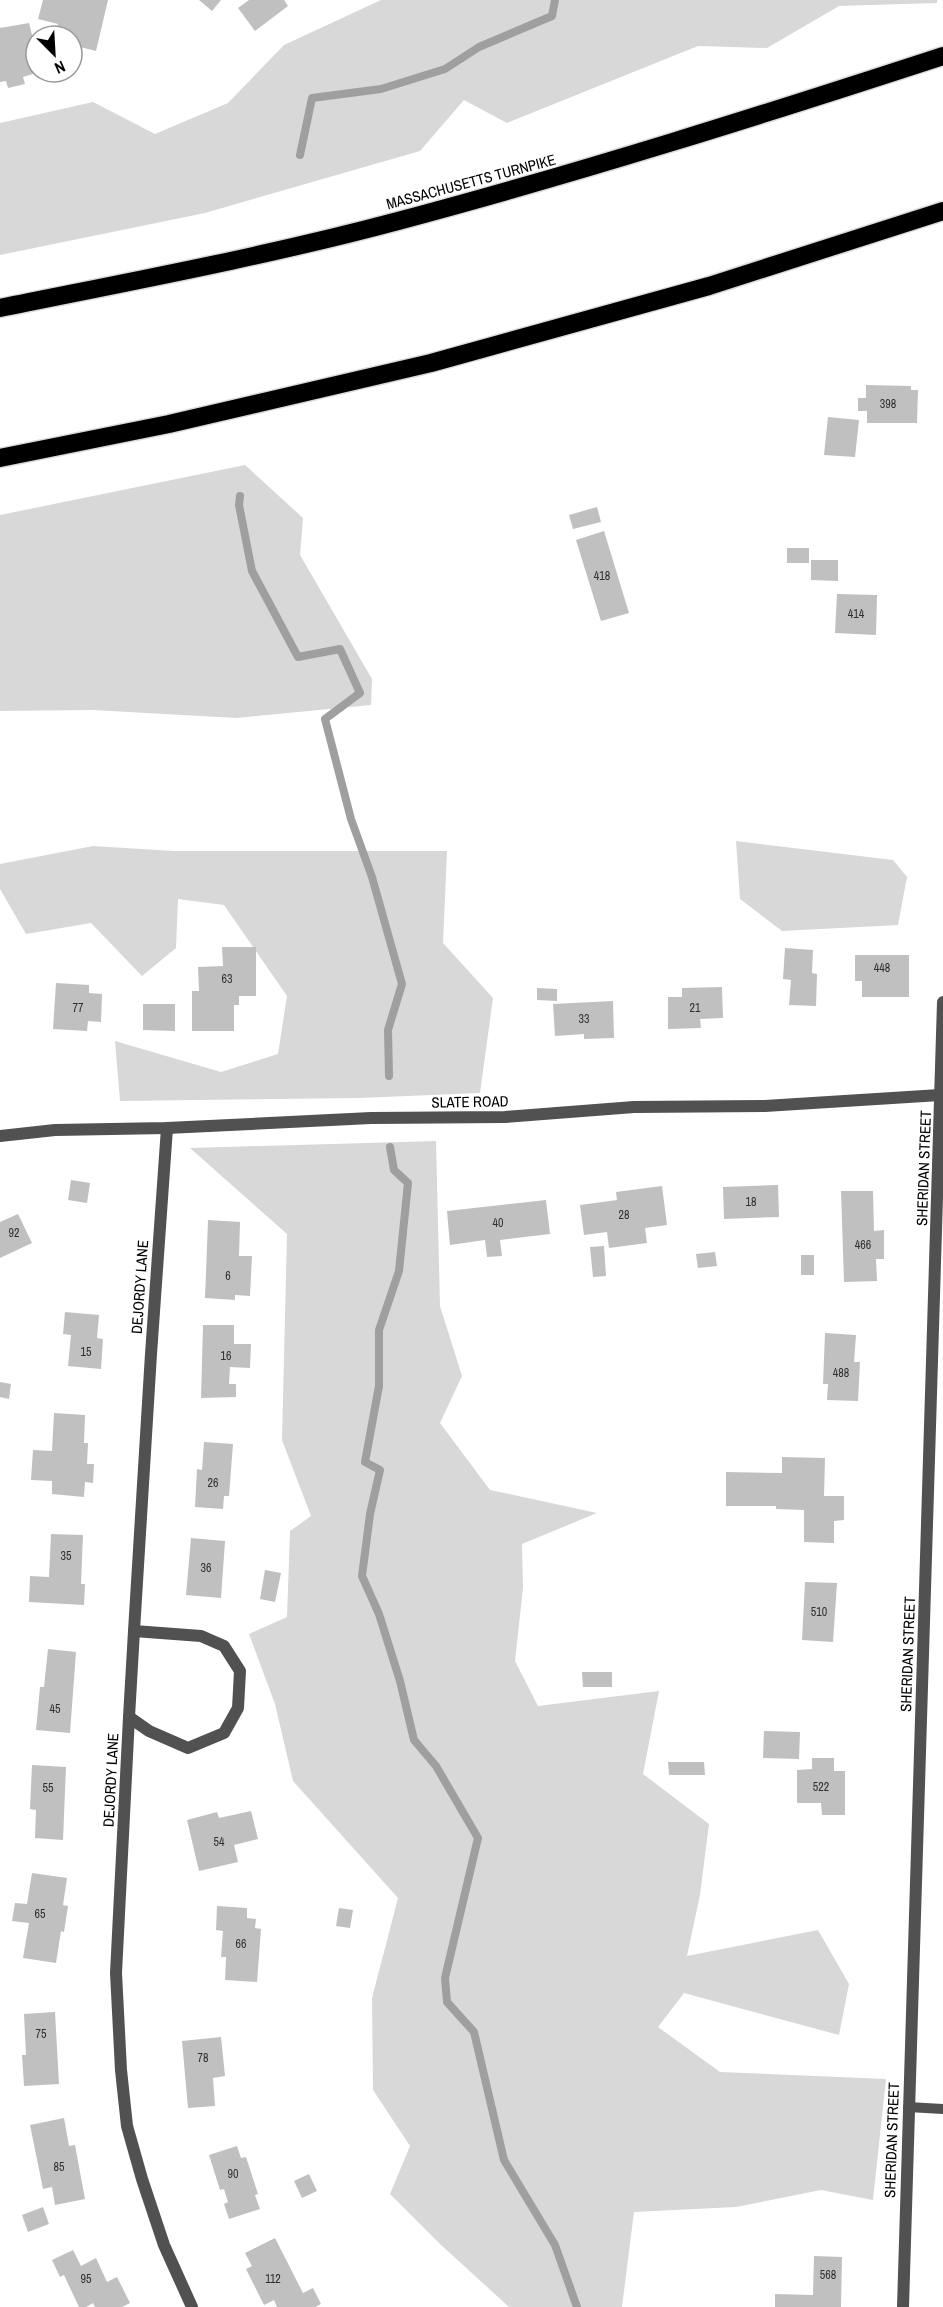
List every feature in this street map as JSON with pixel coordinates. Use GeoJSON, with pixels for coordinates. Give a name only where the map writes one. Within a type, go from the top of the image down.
{"type":"FeatureCollection","features":[{"type":"Feature","properties":{"kind":"highway","name":"MASSACHUSETTS TURNPIKE"},"geometry":{"type":"LineString","coordinates":[[0,308],[195,268],[406,219],[600,166],[943,56]]}},
{"type":"Feature","properties":{"kind":"highway"},"geometry":{"type":"LineString","coordinates":[[0,458],[169,424],[431,363],[709,286],[943,211]]}},
{"type":"Feature","properties":{"kind":"street","name":"SHERIDAN STREET"},"geometry":{"type":"LineString","coordinates":[[903,2307],[943,1002]]}},
{"type":"Feature","properties":{"kind":"street","name":"SLATE ROAD"},"geometry":{"type":"LineString","coordinates":[[0,1136],[55,1130],[167,1128],[371,1118],[505,1117],[634,1107],[765,1106],[940,1095]]}},
{"type":"Feature","properties":{"kind":"street","name":"DEJORDY LANE"},"geometry":{"type":"LineString","coordinates":[[129,1716],[149,1731],[188,1748],[224,1733],[238,1708],[240,1671],[224,1646],[201,1636],[134,1631],[148,1388],[167,1128]]}},
{"type":"Feature","properties":{"kind":"street"},"geometry":{"type":"LineString","coordinates":[[129,1716],[134,1631]]}},
{"type":"Feature","properties":{"kind":"street","name":"DEJORDY LANE"},"geometry":{"type":"LineString","coordinates":[[129,1716],[116,1972],[121,2070],[127,2126],[142,2179],[164,2246],[192,2307]]}},
{"type":"Feature","properties":{"kind":"lane"},"geometry":{"type":"LineString","coordinates":[[908,2107],[943,2109]]}},
{"type":"Feature","properties":{"kind":"shaded area"},"geometry":{"type":"Polygon","coordinates":[[[381,0],[937,0],[937,3],[839,6],[767,48],[698,46],[507,123],[464,100],[420,151],[205,213],[0,255],[0,123],[93,102],[155,134],[228,103],[284,45],[381,0]]]}},
{"type":"Feature","properties":{"kind":"shaded area"},"geometry":{"type":"Polygon","coordinates":[[[245,465],[303,518],[300,555],[372,679],[371,705],[236,718],[93,710],[0,711],[0,515],[245,465]]]}},
{"type":"Feature","properties":{"kind":"shaded area"},"geometry":{"type":"Polygon","coordinates":[[[736,841],[893,860],[907,877],[898,925],[782,931],[740,899],[736,841]]]}},
{"type":"Feature","properties":{"kind":"shaded area"},"geometry":{"type":"Polygon","coordinates":[[[93,846],[174,851],[447,851],[443,943],[493,998],[480,1093],[359,1098],[120,1101],[115,1041],[221,1072],[278,1054],[287,996],[224,905],[178,899],[176,948],[142,976],[91,923],[26,934],[0,889],[0,864],[93,846]]]}},
{"type":"Feature","properties":{"kind":"shaded area"},"geometry":{"type":"Polygon","coordinates":[[[436,1141],[440,1306],[462,1376],[440,1423],[490,1490],[597,1513],[522,1544],[523,1588],[515,1661],[538,1706],[659,1691],[643,1774],[709,1824],[700,1895],[687,1956],[818,1930],[849,1984],[839,2035],[684,1993],[658,2027],[720,2072],[886,2079],[873,2200],[821,2190],[736,2207],[634,2212],[622,2307],[509,2307],[440,2244],[390,2194],[410,2146],[373,2090],[372,1998],[398,1898],[293,1781],[275,1704],[249,1634],[287,1617],[290,1531],[311,1516],[282,1440],[287,1234],[190,1148],[436,1141]]]}},
{"type":"Feature","properties":{"kind":"building"},"geometry":{"type":"Polygon","coordinates":[[[43,0],[108,0],[96,51],[84,48],[84,24],[58,24],[38,19],[43,0]]]}},
{"type":"Feature","properties":{"kind":"building"},"geometry":{"type":"Polygon","coordinates":[[[199,0],[221,0],[212,11],[199,0]]]}},
{"type":"Feature","properties":{"kind":"building"},"geometry":{"type":"Polygon","coordinates":[[[249,0],[284,0],[288,6],[255,31],[238,8],[249,0]]]}},
{"type":"Feature","properties":{"kind":"building"},"geometry":{"type":"Polygon","coordinates":[[[29,23],[24,24],[23,77],[25,84],[8,88],[6,81],[0,82],[0,28],[29,23]]]}},
{"type":"Feature","properties":{"kind":"building"},"geometry":{"type":"Polygon","coordinates":[[[866,385],[911,386],[911,390],[918,390],[917,423],[867,423],[867,411],[858,411],[858,398],[866,398],[866,385]]]}},
{"type":"Feature","properties":{"kind":"building"},"geometry":{"type":"Polygon","coordinates":[[[828,417],[859,420],[855,457],[824,455],[828,417]]]}},
{"type":"Feature","properties":{"kind":"building"},"geometry":{"type":"Polygon","coordinates":[[[597,507],[601,522],[573,529],[569,515],[597,507]]]}},
{"type":"Feature","properties":{"kind":"building"},"geometry":{"type":"Polygon","coordinates":[[[604,531],[629,613],[601,621],[576,540],[604,531]]]}},
{"type":"Feature","properties":{"kind":"building"},"geometry":{"type":"Polygon","coordinates":[[[787,548],[809,548],[809,563],[787,563],[787,548]]]}},
{"type":"Feature","properties":{"kind":"building"},"geometry":{"type":"Polygon","coordinates":[[[811,560],[838,560],[838,581],[811,580],[811,560]]]}},
{"type":"Feature","properties":{"kind":"building"},"geometry":{"type":"Polygon","coordinates":[[[837,594],[877,595],[876,635],[835,633],[837,594]]]}},
{"type":"Feature","properties":{"kind":"building"},"geometry":{"type":"Polygon","coordinates":[[[222,947],[256,947],[256,996],[239,996],[239,1005],[234,1005],[234,1031],[192,1031],[192,991],[199,991],[198,967],[223,966],[222,947]]]}},
{"type":"Feature","properties":{"kind":"building"},"geometry":{"type":"Polygon","coordinates":[[[785,948],[813,950],[812,973],[817,974],[816,1006],[789,1005],[791,980],[783,979],[785,948]]]}},
{"type":"Feature","properties":{"kind":"building"},"geometry":{"type":"Polygon","coordinates":[[[855,955],[909,955],[909,997],[862,997],[862,981],[855,981],[855,955]]]}},
{"type":"Feature","properties":{"kind":"building"},"geometry":{"type":"Polygon","coordinates":[[[56,983],[89,985],[89,993],[102,994],[101,1022],[88,1021],[87,1031],[53,1029],[56,983]]]}},
{"type":"Feature","properties":{"kind":"building"},"geometry":{"type":"Polygon","coordinates":[[[722,987],[723,1018],[700,1019],[701,1028],[668,1029],[668,997],[682,997],[682,988],[722,987]]]}},
{"type":"Feature","properties":{"kind":"building"},"geometry":{"type":"Polygon","coordinates":[[[537,988],[557,989],[557,1001],[537,1000],[537,988]]]}},
{"type":"Feature","properties":{"kind":"building"},"geometry":{"type":"Polygon","coordinates":[[[613,1001],[614,1038],[584,1039],[584,1034],[555,1036],[553,1004],[613,1001]]]}},
{"type":"Feature","properties":{"kind":"building"},"geometry":{"type":"Polygon","coordinates":[[[143,1004],[175,1004],[175,1031],[143,1030],[143,1004]]]}},
{"type":"Feature","properties":{"kind":"building"},"geometry":{"type":"Polygon","coordinates":[[[71,1180],[90,1183],[87,1203],[68,1200],[71,1180]]]}},
{"type":"Feature","properties":{"kind":"building"},"geometry":{"type":"Polygon","coordinates":[[[778,1185],[779,1217],[724,1219],[723,1187],[778,1185]]]}},
{"type":"Feature","properties":{"kind":"building"},"geometry":{"type":"Polygon","coordinates":[[[662,1186],[667,1225],[645,1228],[647,1243],[609,1248],[607,1232],[584,1235],[580,1205],[617,1200],[616,1192],[662,1186]]]}},
{"type":"Feature","properties":{"kind":"building"},"geometry":{"type":"Polygon","coordinates":[[[841,1191],[873,1191],[874,1231],[884,1230],[884,1259],[876,1259],[877,1281],[844,1282],[841,1191]]]}},
{"type":"Feature","properties":{"kind":"building"},"geometry":{"type":"Polygon","coordinates":[[[546,1200],[550,1234],[500,1240],[502,1256],[487,1257],[485,1240],[450,1245],[447,1211],[546,1200]]]}},
{"type":"Feature","properties":{"kind":"building"},"geometry":{"type":"Polygon","coordinates":[[[18,1214],[32,1243],[0,1258],[0,1222],[18,1214]]]}},
{"type":"Feature","properties":{"kind":"building"},"geometry":{"type":"Polygon","coordinates":[[[208,1220],[240,1222],[239,1256],[252,1256],[250,1296],[235,1295],[235,1300],[205,1298],[208,1220]]]}},
{"type":"Feature","properties":{"kind":"building"},"geometry":{"type":"Polygon","coordinates":[[[604,1246],[606,1276],[593,1277],[590,1247],[604,1246]]]}},
{"type":"Feature","properties":{"kind":"building"},"geometry":{"type":"Polygon","coordinates":[[[715,1252],[717,1266],[698,1268],[696,1254],[715,1252]]]}},
{"type":"Feature","properties":{"kind":"building"},"geometry":{"type":"Polygon","coordinates":[[[801,1255],[814,1255],[814,1275],[801,1275],[801,1255]]]}},
{"type":"Feature","properties":{"kind":"building"},"geometry":{"type":"Polygon","coordinates":[[[65,1312],[99,1315],[97,1338],[103,1339],[101,1369],[68,1366],[71,1335],[63,1334],[65,1312]]]}},
{"type":"Feature","properties":{"kind":"building"},"geometry":{"type":"Polygon","coordinates":[[[203,1325],[234,1325],[234,1344],[251,1344],[250,1368],[230,1367],[229,1384],[236,1384],[236,1397],[201,1398],[203,1325]]]}},
{"type":"Feature","properties":{"kind":"building"},"geometry":{"type":"Polygon","coordinates":[[[825,1333],[856,1335],[854,1362],[860,1362],[858,1401],[827,1400],[828,1384],[823,1384],[825,1333]]]}},
{"type":"Feature","properties":{"kind":"building"},"geometry":{"type":"Polygon","coordinates":[[[0,1382],[11,1384],[9,1399],[0,1397],[0,1382]]]}},
{"type":"Feature","properties":{"kind":"building"},"geometry":{"type":"Polygon","coordinates":[[[54,1413],[85,1415],[84,1443],[88,1443],[87,1464],[94,1464],[93,1483],[85,1482],[84,1497],[52,1494],[52,1481],[31,1480],[33,1450],[52,1451],[54,1413]]]}},
{"type":"Feature","properties":{"kind":"building"},"geometry":{"type":"Polygon","coordinates":[[[204,1442],[233,1444],[229,1496],[224,1496],[223,1509],[195,1507],[197,1469],[202,1470],[204,1442]]]}},
{"type":"Feature","properties":{"kind":"building"},"geometry":{"type":"Polygon","coordinates":[[[782,1457],[825,1458],[824,1496],[844,1496],[844,1520],[834,1521],[834,1543],[804,1542],[804,1510],[776,1509],[776,1506],[726,1506],[726,1472],[782,1473],[782,1457]]]}},
{"type":"Feature","properties":{"kind":"building"},"geometry":{"type":"Polygon","coordinates":[[[51,1534],[83,1535],[81,1584],[85,1584],[84,1605],[29,1602],[30,1576],[49,1577],[51,1534]]]}},
{"type":"Feature","properties":{"kind":"building"},"geometry":{"type":"Polygon","coordinates":[[[191,1538],[225,1541],[221,1598],[186,1595],[191,1538]]]}},
{"type":"Feature","properties":{"kind":"building"},"geometry":{"type":"Polygon","coordinates":[[[265,1570],[281,1573],[275,1602],[260,1599],[265,1570]]]}},
{"type":"Feature","properties":{"kind":"building"},"geometry":{"type":"Polygon","coordinates":[[[805,1582],[837,1583],[833,1642],[802,1640],[805,1582]]]}},
{"type":"Feature","properties":{"kind":"building"},"geometry":{"type":"Polygon","coordinates":[[[48,1649],[76,1652],[70,1733],[36,1730],[40,1687],[44,1687],[48,1649]]]}},
{"type":"Feature","properties":{"kind":"building"},"geometry":{"type":"Polygon","coordinates":[[[582,1672],[612,1672],[612,1687],[583,1687],[582,1672]]]}},
{"type":"Feature","properties":{"kind":"building"},"geometry":{"type":"Polygon","coordinates":[[[764,1731],[800,1732],[799,1759],[763,1758],[764,1731]]]}},
{"type":"Feature","properties":{"kind":"building"},"geometry":{"type":"Polygon","coordinates":[[[812,1758],[834,1758],[834,1771],[845,1771],[845,1815],[822,1815],[821,1803],[797,1803],[797,1770],[812,1769],[812,1758]]]}},
{"type":"Feature","properties":{"kind":"building"},"geometry":{"type":"Polygon","coordinates":[[[668,1762],[704,1762],[705,1775],[669,1775],[668,1762]]]}},
{"type":"Feature","properties":{"kind":"building"},"geometry":{"type":"Polygon","coordinates":[[[32,1765],[66,1767],[63,1840],[35,1838],[36,1810],[30,1809],[32,1765]]]}},
{"type":"Feature","properties":{"kind":"building"},"geometry":{"type":"Polygon","coordinates":[[[251,1811],[258,1839],[234,1845],[238,1862],[199,1871],[187,1820],[217,1812],[219,1818],[251,1811]]]}},
{"type":"Feature","properties":{"kind":"building"},"geometry":{"type":"Polygon","coordinates":[[[32,1873],[67,1878],[63,1905],[68,1906],[56,1963],[23,1958],[29,1923],[12,1921],[15,1903],[27,1904],[32,1873]]]}},
{"type":"Feature","properties":{"kind":"building"},"geometry":{"type":"Polygon","coordinates":[[[217,1906],[247,1908],[247,1918],[256,1919],[255,1928],[261,1929],[257,1982],[225,1980],[226,1957],[221,1957],[223,1931],[216,1930],[217,1906]]]}},
{"type":"Feature","properties":{"kind":"building"},"geometry":{"type":"Polygon","coordinates":[[[339,1908],[353,1910],[350,1928],[336,1926],[339,1908]]]}},
{"type":"Feature","properties":{"kind":"building"},"geometry":{"type":"Polygon","coordinates":[[[55,2012],[59,2084],[24,2086],[22,2055],[26,2055],[24,2014],[55,2012]]]}},
{"type":"Feature","properties":{"kind":"building"},"geometry":{"type":"Polygon","coordinates":[[[221,2037],[225,2076],[213,2078],[215,2106],[188,2108],[182,2041],[221,2037]]]}},
{"type":"Feature","properties":{"kind":"building"},"geometry":{"type":"Polygon","coordinates":[[[64,2118],[69,2146],[75,2145],[85,2199],[55,2205],[52,2187],[43,2189],[30,2125],[64,2118]]]}},
{"type":"Feature","properties":{"kind":"building"},"geometry":{"type":"Polygon","coordinates":[[[237,2146],[241,2158],[246,2157],[258,2194],[255,2195],[260,2209],[229,2219],[224,2204],[228,2202],[224,2189],[220,2190],[209,2155],[237,2146]]]}},
{"type":"Feature","properties":{"kind":"building"},"geometry":{"type":"Polygon","coordinates":[[[309,2174],[317,2191],[302,2198],[294,2181],[309,2174]]]}},
{"type":"Feature","properties":{"kind":"building"},"geometry":{"type":"Polygon","coordinates":[[[43,2207],[49,2224],[28,2232],[22,2215],[43,2207]]]}},
{"type":"Feature","properties":{"kind":"building"},"geometry":{"type":"Polygon","coordinates":[[[275,2238],[303,2293],[313,2288],[321,2304],[315,2307],[277,2307],[274,2300],[264,2305],[246,2269],[252,2266],[245,2253],[275,2238]]]}},
{"type":"Feature","properties":{"kind":"building"},"geometry":{"type":"Polygon","coordinates":[[[73,2250],[81,2266],[96,2258],[107,2282],[117,2277],[130,2303],[122,2307],[95,2307],[93,2303],[86,2307],[79,2307],[64,2275],[60,2277],[52,2260],[73,2250]]]}},
{"type":"Feature","properties":{"kind":"building"},"geometry":{"type":"Polygon","coordinates":[[[814,2256],[842,2257],[841,2307],[775,2307],[775,2294],[813,2295],[814,2256]]]}},
{"type":"Feature","properties":{"kind":"waterway"},"geometry":{"type":"LineString","coordinates":[[300,155],[312,98],[381,89],[445,69],[479,47],[552,16],[555,0]]}},
{"type":"Feature","properties":{"kind":"waterway"},"geometry":{"type":"LineString","coordinates":[[240,496],[239,505],[252,571],[298,657],[340,649],[360,693],[325,719],[351,819],[372,877],[402,984],[388,1030],[389,1076]]}},
{"type":"Feature","properties":{"kind":"waterway"},"geometry":{"type":"LineString","coordinates":[[390,1147],[394,1170],[408,1183],[399,1271],[379,1330],[379,1386],[365,1462],[380,1470],[370,1514],[362,1576],[379,1614],[400,1681],[414,1740],[436,1766],[478,1838],[445,1978],[447,2002],[474,2032],[504,2160],[555,2245],[577,2307]]}}]}
